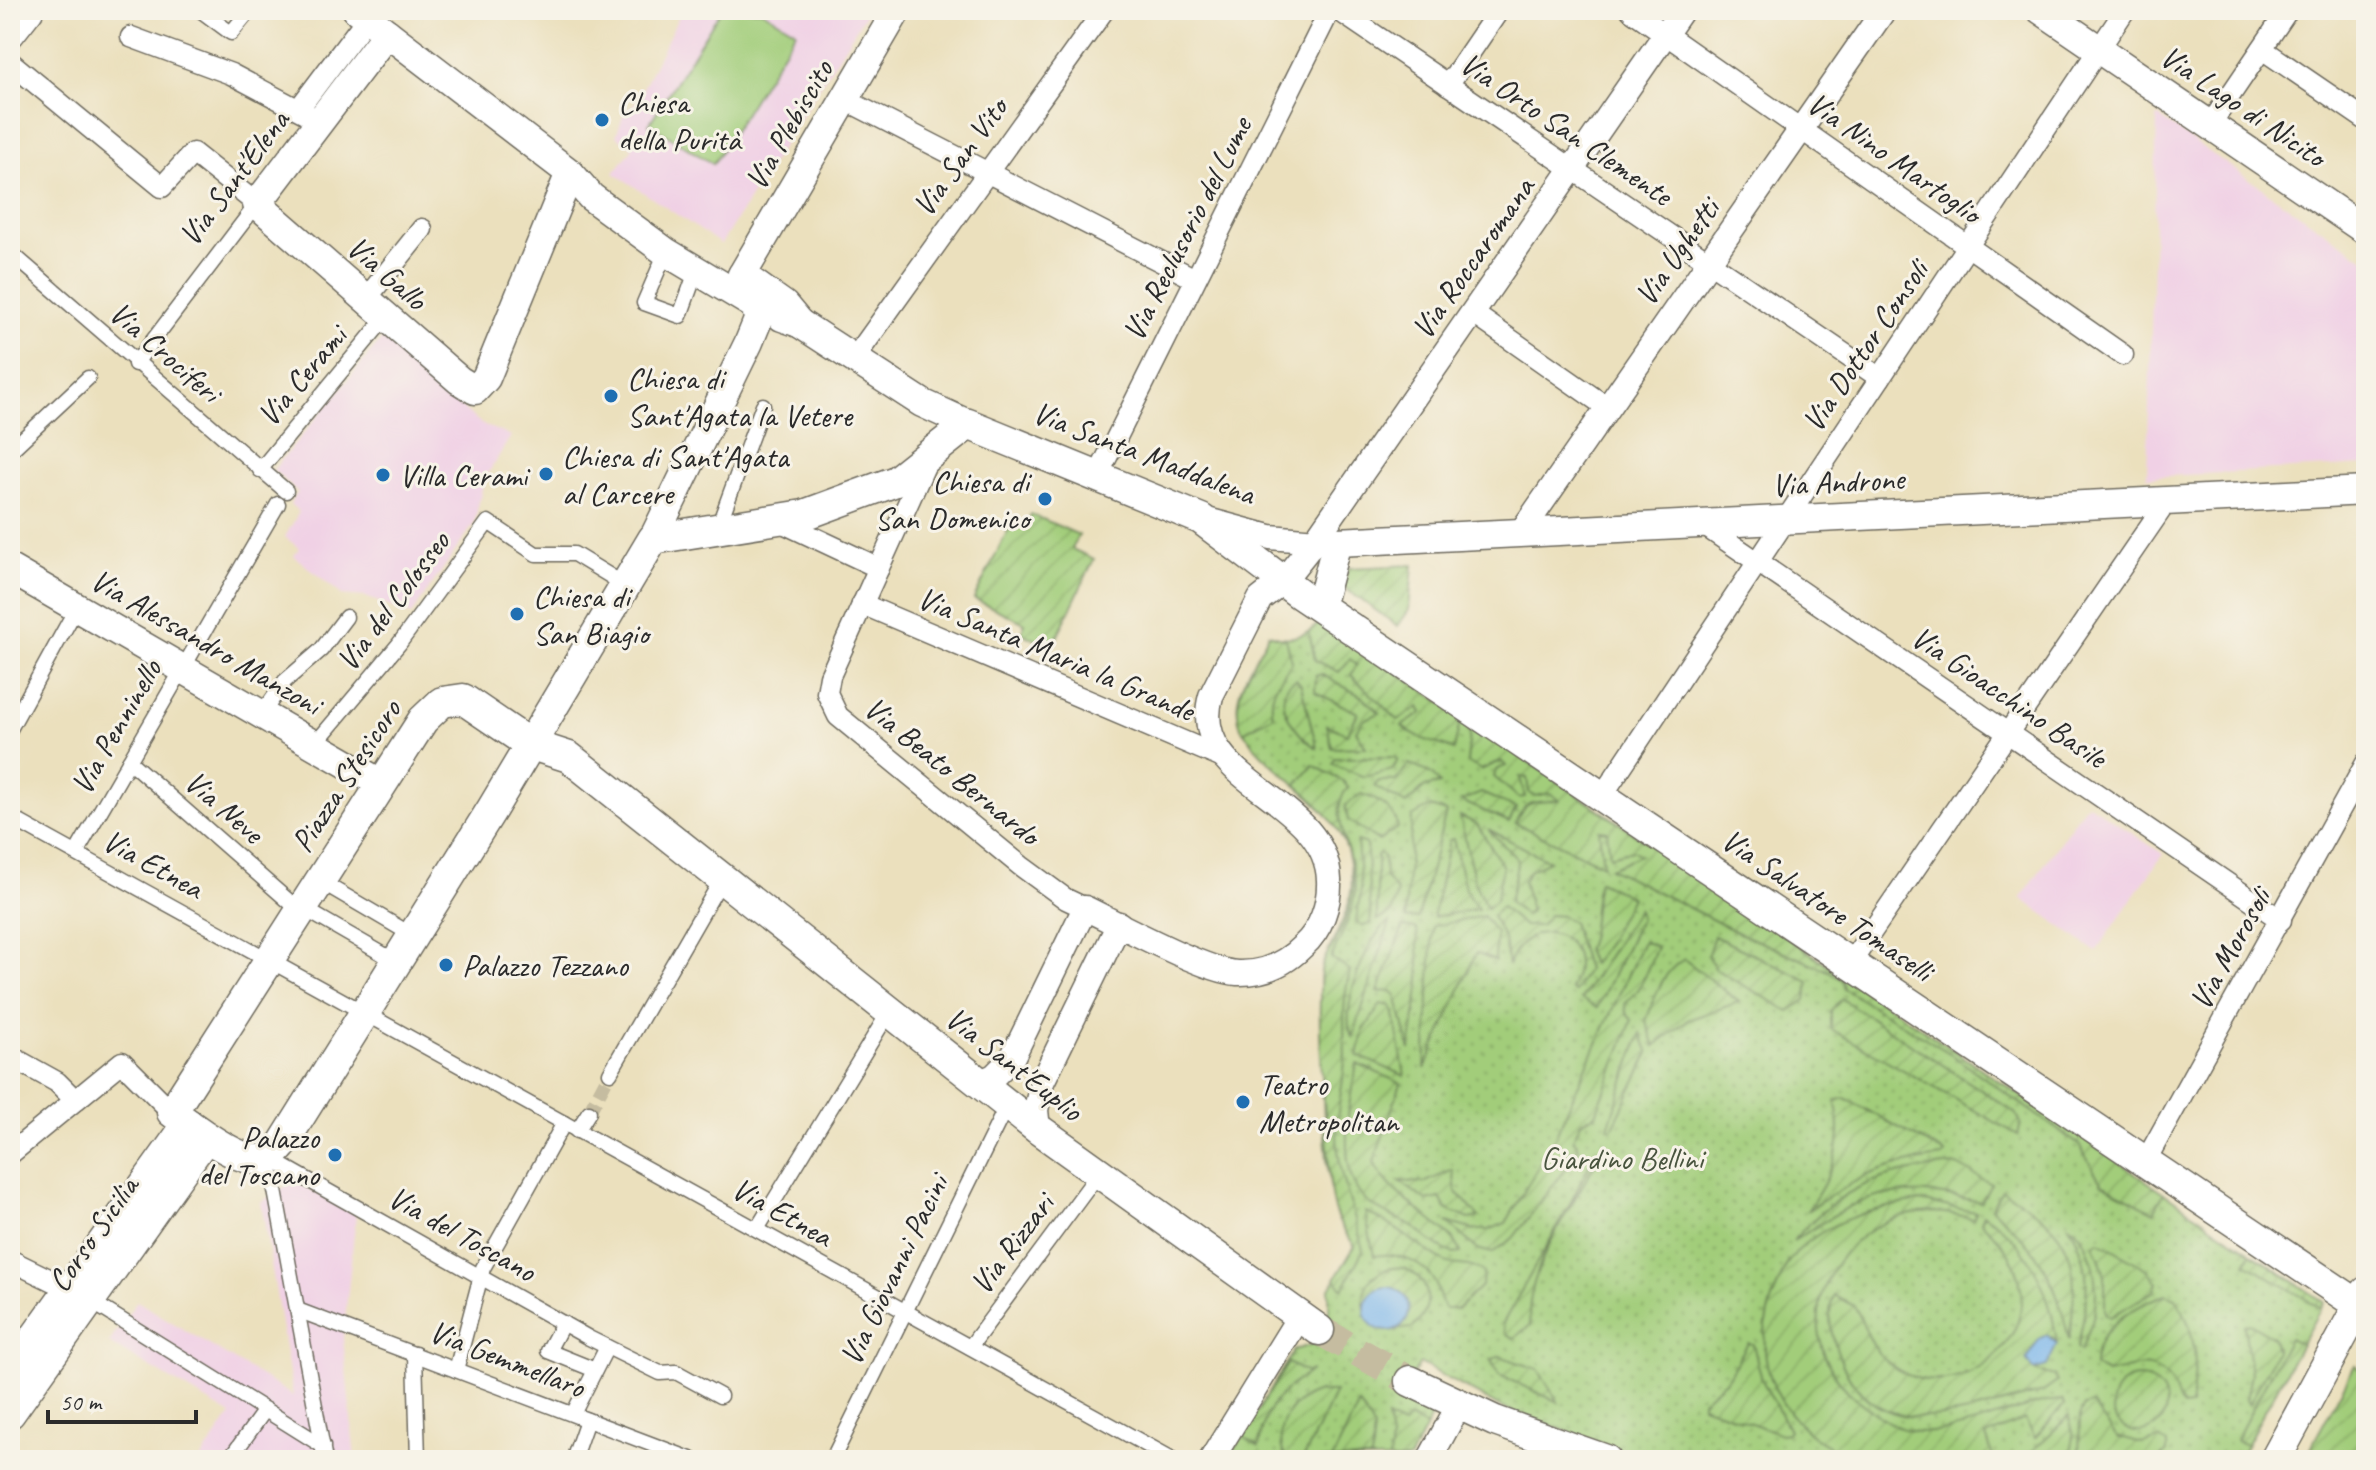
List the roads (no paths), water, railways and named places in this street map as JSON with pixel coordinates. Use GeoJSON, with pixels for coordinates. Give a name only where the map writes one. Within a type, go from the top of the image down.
{"type":"FeatureCollection","features":[{"type":"Feature","properties":{"kind":"main road"},"geometry":{"type":"LineString","coordinates":[[10,34],[29,10]]}},
{"type":"Feature","properties":{"kind":"main road","name":"Via Plebiscito"},"geometry":{"type":"LineString","coordinates":[[742,275],[842,98],[897,10]]}},
{"type":"Feature","properties":{"kind":"main road","name":"Via Lago di Nicito"},"geometry":{"type":"LineString","coordinates":[[2041,10],[2363,224]]}},
{"type":"Feature","properties":{"kind":"main road"},"geometry":{"type":"LineString","coordinates":[[189,1124],[238,1154],[280,1164],[282,1145],[564,689],[653,539],[758,320],[756,306],[666,252],[591,197],[570,173],[371,20]]}},
{"type":"Feature","properties":{"kind":"main road","name":"Via Sant'Elena"},"geometry":{"type":"LineString","coordinates":[[257,204],[371,20]]}},
{"type":"Feature","properties":{"kind":"main road"},"geometry":{"type":"LineString","coordinates":[[570,173],[599,187],[690,247],[742,275],[784,305],[799,323]]}},
{"type":"Feature","properties":{"kind":"main road","name":"Via Gallo"},"geometry":{"type":"LineString","coordinates":[[257,204],[459,380],[475,390],[486,378],[570,173]]}},
{"type":"Feature","properties":{"kind":"main road"},"geometry":{"type":"LineString","coordinates":[[749,342],[771,316],[799,323],[860,350],[922,403],[968,424]]}},
{"type":"Feature","properties":{"kind":"main road"},"geometry":{"type":"LineString","coordinates":[[653,539],[804,515],[896,481],[928,459],[944,441],[968,424]]}},
{"type":"Feature","properties":{"kind":"main road","name":"Via Santa Maddalena"},"geometry":{"type":"LineString","coordinates":[[968,424],[1201,519]]}},
{"type":"Feature","properties":{"kind":"main road","name":"Via Androne"},"geometry":{"type":"LineString","coordinates":[[1326,542],[2366,491]]}},
{"type":"Feature","properties":{"kind":"main road","name":"Via Salvatore Tomaselli"},"geometry":{"type":"LineString","coordinates":[[1201,519],[1270,583],[1320,607],[2332,1287],[2364,1302]]}},
{"type":"Feature","properties":{"kind":"main road"},"geometry":{"type":"LineString","coordinates":[[1320,607],[1326,542]]}},
{"type":"Feature","properties":{"kind":"main road","name":"Via Alessandro Manzoni"},"geometry":{"type":"LineString","coordinates":[[10,569],[375,779]]}},
{"type":"Feature","properties":{"kind":"main road","name":"Piazza Stesicoro"},"geometry":{"type":"LineString","coordinates":[[269,960],[295,905],[320,881],[375,779],[423,720],[442,702],[453,698],[463,699],[529,744]]}},
{"type":"Feature","properties":{"kind":"main road","name":"Via Sant'Euplio"},"geometry":{"type":"LineString","coordinates":[[529,744],[569,757],[1038,1129],[1309,1324]]}},
{"type":"Feature","properties":{"kind":"main road","name":"Corso Sicilia"},"geometry":{"type":"LineString","coordinates":[[10,1413],[79,1295],[189,1124],[269,960]]}},
{"type":"Feature","properties":{"kind":"main road","name":"Corso Sicilia"},"geometry":{"type":"LineString","coordinates":[[10,1372],[79,1295]]}},
{"type":"Feature","properties":{"kind":"main road"},"geometry":{"type":"LineString","coordinates":[[2275,1460],[2364,1302]]}},
{"type":"Feature","properties":{"kind":"main road"},"geometry":{"type":"LineString","coordinates":[[1410,1381],[1459,1405],[1606,1460]]}},
{"type":"Feature","properties":{"kind":"street"},"geometry":{"type":"LineString","coordinates":[[200,10],[231,33],[250,10]]}},
{"type":"Feature","properties":{"kind":"street","name":"Via San Vito"},"geometry":{"type":"LineString","coordinates":[[860,350],[1104,10]]}},
{"type":"Feature","properties":{"kind":"street","name":"Via Reclusorio del Lume"},"geometry":{"type":"LineString","coordinates":[[1098,475],[1330,10]]}},
{"type":"Feature","properties":{"kind":"street","name":"Via Orto San Clemente"},"geometry":{"type":"LineString","coordinates":[[1338,10],[1880,378]]}},
{"type":"Feature","properties":{"kind":"street"},"geometry":{"type":"LineString","coordinates":[[1448,85],[1499,10]]}},
{"type":"Feature","properties":{"kind":"street","name":"Via Nino Martoglio"},"geometry":{"type":"LineString","coordinates":[[1631,10],[2123,355]]}},
{"type":"Feature","properties":{"kind":"street","name":"Via Roccaromana"},"geometry":{"type":"LineString","coordinates":[[1225,759],[1214,740],[1207,711],[1270,583],[1326,542],[1474,314],[1682,10]]}},
{"type":"Feature","properties":{"kind":"street","name":"Via Ughetti"},"geometry":{"type":"LineString","coordinates":[[1522,531],[1884,10]]}},
{"type":"Feature","properties":{"kind":"street","name":"Via Dottor Consoli"},"geometry":{"type":"LineString","coordinates":[[1602,796],[2125,10]]}},
{"type":"Feature","properties":{"kind":"street"},"geometry":{"type":"LineString","coordinates":[[2210,125],[2288,10]]}},
{"type":"Feature","properties":{"kind":"street"},"geometry":{"type":"LineString","coordinates":[[131,37],[231,74],[310,114]]}},
{"type":"Feature","properties":{"kind":"street"},"geometry":{"type":"LineString","coordinates":[[2262,49],[2366,120]]}},
{"type":"Feature","properties":{"kind":"street"},"geometry":{"type":"LineString","coordinates":[[10,62],[162,187],[193,153],[257,204]]}},
{"type":"Feature","properties":{"kind":"street"},"geometry":{"type":"LineString","coordinates":[[842,98],[1195,279]]}},
{"type":"Feature","properties":{"kind":"street","name":"Via Sant'Elena"},"geometry":{"type":"LineString","coordinates":[[135,364],[257,204]]}},
{"type":"Feature","properties":{"kind":"street"},"geometry":{"type":"LineString","coordinates":[[376,308],[422,229]]}},
{"type":"Feature","properties":{"kind":"street","name":"Via Crociferi"},"geometry":{"type":"LineString","coordinates":[[10,252],[260,470],[282,498]]}},
{"type":"Feature","properties":{"kind":"street"},"geometry":{"type":"LineString","coordinates":[[666,252],[644,303],[680,316],[697,269]]}},
{"type":"Feature","properties":{"kind":"street","name":"Via Cerami"},"geometry":{"type":"LineString","coordinates":[[260,470],[376,308]]}},
{"type":"Feature","properties":{"kind":"street"},"geometry":{"type":"LineString","coordinates":[[1474,314],[1608,408]]}},
{"type":"Feature","properties":{"kind":"street"},"geometry":{"type":"LineString","coordinates":[[10,451],[88,378]]}},
{"type":"Feature","properties":{"kind":"street"},"geometry":{"type":"LineString","coordinates":[[718,527],[763,405]]}},
{"type":"Feature","properties":{"kind":"street","name":"Via Beato Bernardo"},"geometry":{"type":"LineString","coordinates":[[928,459],[862,604],[827,693],[838,716],[951,810],[1077,904]]}},
{"type":"Feature","properties":{"kind":"street","name":"Via Penninello"},"geometry":{"type":"LineString","coordinates":[[76,853],[282,498]]}},
{"type":"Feature","properties":{"kind":"street"},"geometry":{"type":"LineString","coordinates":[[1849,965],[2167,501]]}},
{"type":"Feature","properties":{"kind":"street","name":"Via Santa Maddalena"},"geometry":{"type":"LineString","coordinates":[[1201,519],[1270,537],[1326,542]]}},
{"type":"Feature","properties":{"kind":"street"},"geometry":{"type":"LineString","coordinates":[[777,520],[875,576]]}},
{"type":"Feature","properties":{"kind":"street","name":"Via del Colosseo"},"geometry":{"type":"LineString","coordinates":[[315,744],[399,644],[488,522],[544,557],[574,554],[625,585]]}},
{"type":"Feature","properties":{"kind":"street","name":"Via Gioacchino Basile"},"geometry":{"type":"LineString","coordinates":[[1702,524],[2281,920]]}},
{"type":"Feature","properties":{"kind":"street","name":"Via Santa Maria la Grande"},"geometry":{"type":"LineString","coordinates":[[862,604],[1225,759]]}},
{"type":"Feature","properties":{"kind":"street"},"geometry":{"type":"LineString","coordinates":[[10,729],[77,607]]}},
{"type":"Feature","properties":{"kind":"street"},"geometry":{"type":"LineString","coordinates":[[262,714],[285,681],[321,650],[346,617]]}},
{"type":"Feature","properties":{"kind":"street"},"geometry":{"type":"LineString","coordinates":[[978,1083],[994,1076],[1012,1058],[1077,904],[1220,969],[1253,972],[1292,957],[1319,925],[1329,895],[1329,878],[1320,845],[1300,820],[1235,771],[1225,759]]}},
{"type":"Feature","properties":{"kind":"street","name":"Via Neve"},"geometry":{"type":"LineString","coordinates":[[129,761],[295,905],[395,961]]}},
{"type":"Feature","properties":{"kind":"street","name":"Via Morosoli"},"geometry":{"type":"LineString","coordinates":[[2145,1162],[2366,763]]}},
{"type":"Feature","properties":{"kind":"street","name":"Via Etnea"},"geometry":{"type":"LineString","coordinates":[[10,817],[1174,1460]]}},
{"type":"Feature","properties":{"kind":"street"},"geometry":{"type":"LineString","coordinates":[[610,1073],[722,879]]}},
{"type":"Feature","properties":{"kind":"street"},"geometry":{"type":"LineString","coordinates":[[320,881],[412,935]]}},
{"type":"Feature","properties":{"kind":"street"},"geometry":{"type":"LineString","coordinates":[[1038,1129],[1036,1110],[1042,1082],[1129,929]]}},
{"type":"Feature","properties":{"kind":"street"},"geometry":{"type":"LineString","coordinates":[[757,1229],[889,1012]]}},
{"type":"Feature","properties":{"kind":"street"},"geometry":{"type":"LineString","coordinates":[[10,1056],[57,1082],[75,1100]]}},
{"type":"Feature","properties":{"kind":"street"},"geometry":{"type":"LineString","coordinates":[[10,1154],[122,1062],[189,1124]]}},
{"type":"Feature","properties":{"kind":"street","name":"Via Giovanni Pacini"},"geometry":{"type":"LineString","coordinates":[[832,1460],[1007,1105]]}},
{"type":"Feature","properties":{"kind":"street"},"geometry":{"type":"LineString","coordinates":[[456,1370],[480,1276],[570,1127],[589,1112]]}},
{"type":"Feature","properties":{"kind":"street"},"geometry":{"type":"LineString","coordinates":[[280,1164],[324,1453]]}},
{"type":"Feature","properties":{"kind":"street","name":"Via del Toscano"},"geometry":{"type":"LineString","coordinates":[[280,1164],[607,1347],[660,1373],[676,1372],[720,1396]]}},
{"type":"Feature","properties":{"kind":"street","name":"Via Rizzari"},"geometry":{"type":"LineString","coordinates":[[970,1347],[1099,1173]]}},
{"type":"Feature","properties":{"kind":"street"},"geometry":{"type":"LineString","coordinates":[[10,1260],[79,1295],[265,1410],[324,1453]]}},
{"type":"Feature","properties":{"kind":"street","name":"Via Gemmellaro"},"geometry":{"type":"LineString","coordinates":[[300,1311],[580,1417],[671,1456],[693,1460]]}},
{"type":"Feature","properties":{"kind":"street"},"geometry":{"type":"LineString","coordinates":[[563,1323],[548,1351],[595,1370]]}},
{"type":"Feature","properties":{"kind":"street"},"geometry":{"type":"LineString","coordinates":[[1211,1460],[1309,1324]]}},
{"type":"Feature","properties":{"kind":"street"},"geometry":{"type":"LineString","coordinates":[[573,1460],[580,1417],[595,1370],[607,1347]]}},
{"type":"Feature","properties":{"kind":"street"},"geometry":{"type":"LineString","coordinates":[[415,1354],[418,1460]]}},
{"type":"Feature","properties":{"kind":"street"},"geometry":{"type":"LineString","coordinates":[[1429,1460],[1459,1405]]}},
{"type":"Feature","properties":{"kind":"street"},"geometry":{"type":"LineString","coordinates":[[229,1460],[265,1410]]}},
{"type":"Feature","properties":{"kind":"water"},"geometry":{"type":"Polygon","coordinates":[[[1387,1287],[1402,1294],[1409,1309],[1402,1324],[1387,1331],[1372,1324],[1365,1309],[1372,1294],[1387,1287]]]}},
{"type":"Feature","properties":{"kind":"water"},"geometry":{"type":"Polygon","coordinates":[[[2047,1335],[2057,1344],[2047,1366],[2033,1370],[2026,1360],[2040,1338],[2047,1335]]]}},
{"type":"Feature","properties":{"kind":"tunnel"},"geometry":{"type":"LineString","coordinates":[[589,1112],[610,1073]]}},
{"type":"Feature","properties":{"kind":"tunnel"},"geometry":{"type":"LineString","coordinates":[[1319,1330],[1410,1381]]}},
{"type":"Feature","properties":{"kind":"place","name":"Chiesa della Purità"},"geometry":{"type":"Point","coordinates":[602,120]}},
{"type":"Feature","properties":{"kind":"place","name":"Chiesa di Sant'Agata la Vetere"},"geometry":{"type":"Point","coordinates":[611,396]}},
{"type":"Feature","properties":{"kind":"place","name":"Chiesa di Sant'Agata al Carcere"},"geometry":{"type":"Point","coordinates":[546,474]}},
{"type":"Feature","properties":{"kind":"place","name":"Villa Cerami"},"geometry":{"type":"Point","coordinates":[383,475]}},
{"type":"Feature","properties":{"kind":"place","name":"Chiesa di San Domenico"},"geometry":{"type":"Point","coordinates":[1045,499]}},
{"type":"Feature","properties":{"kind":"place","name":"Chiesa di San Biagio"},"geometry":{"type":"Point","coordinates":[517,614]}},
{"type":"Feature","properties":{"kind":"place","name":"Palazzo Tezzano"},"geometry":{"type":"Point","coordinates":[446,965]}},
{"type":"Feature","properties":{"kind":"place","name":"Teatro Metropolitan"},"geometry":{"type":"Point","coordinates":[1243,1102]}},
{"type":"Feature","properties":{"kind":"place","name":"Palazzo del Toscano"},"geometry":{"type":"Point","coordinates":[335,1155]}},
{"type":"Feature","properties":{"kind":"park label","name":"Giardino Bellini"},"geometry":{"type":"Point","coordinates":[1622,1158]}}]}
